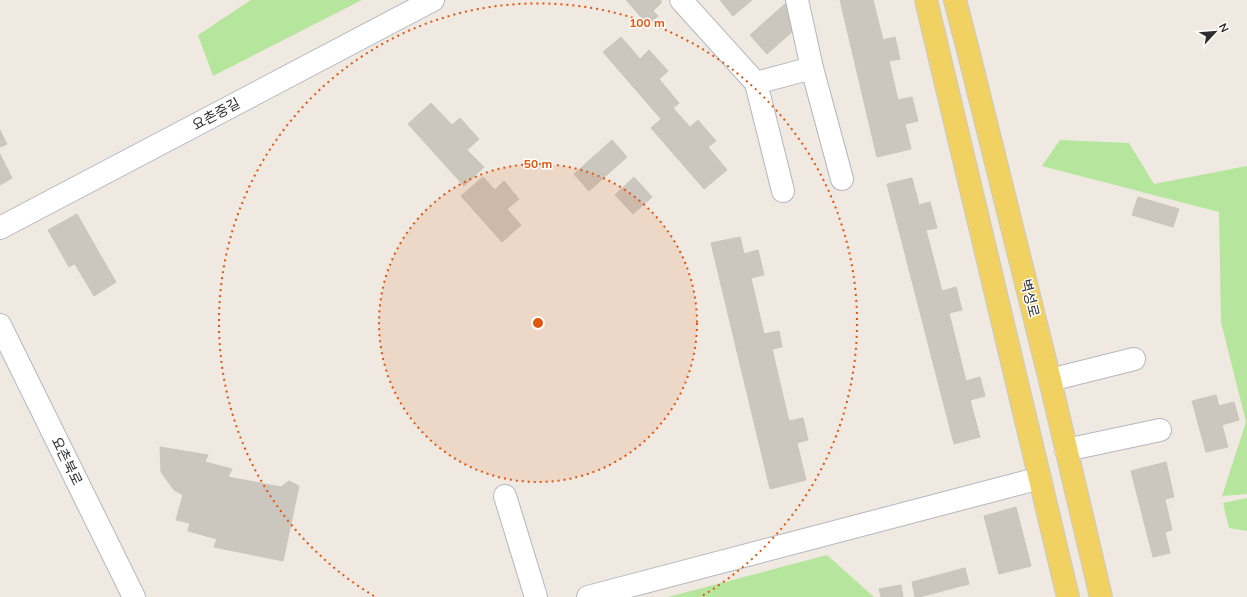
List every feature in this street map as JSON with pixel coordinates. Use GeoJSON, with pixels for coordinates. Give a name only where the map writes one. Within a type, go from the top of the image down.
{"type":"FeatureCollection","features":[{"type":"Feature","properties":{"kind":"main road"},"geometry":{"type":"LineString","coordinates":[[926,0],[1068,597]]}},
{"type":"Feature","properties":{"kind":"main road","name":"벽성로"},"geometry":{"type":"LineString","coordinates":[[955,0],[1050,380],[1101,597]]}},
{"type":"Feature","properties":{"kind":"street","name":"요촌중길"},"geometry":{"type":"LineString","coordinates":[[0,228],[433,0]]}},
{"type":"Feature","properties":{"kind":"street"},"geometry":{"type":"LineString","coordinates":[[681,0],[756,83],[783,191]]}},
{"type":"Feature","properties":{"kind":"street"},"geometry":{"type":"LineString","coordinates":[[797,0],[812,68],[842,179]]}},
{"type":"Feature","properties":{"kind":"street"},"geometry":{"type":"LineString","coordinates":[[756,83],[812,68]]}},
{"type":"Feature","properties":{"kind":"street","name":"요촌북로"},"geometry":{"type":"LineString","coordinates":[[0,325],[134,597]]}},
{"type":"Feature","properties":{"kind":"street"},"geometry":{"type":"LineString","coordinates":[[1050,380],[1134,360]]}},
{"type":"Feature","properties":{"kind":"street"},"geometry":{"type":"LineString","coordinates":[[1066,450],[1160,430]]}},
{"type":"Feature","properties":{"kind":"street"},"geometry":{"type":"LineString","coordinates":[[588,597],[1040,478]]}},
{"type":"Feature","properties":{"kind":"street"},"geometry":{"type":"LineString","coordinates":[[505,496],[536,597]]}},
{"type":"Feature","properties":{"kind":"green space"},"geometry":{"type":"Polygon","coordinates":[[[251,0],[362,0],[213,76],[198,35],[251,0]]]}},
{"type":"Feature","properties":{"kind":"green space"},"geometry":{"type":"Polygon","coordinates":[[[1060,140],[1129,143],[1154,184],[1247,166],[1247,494],[1222,496],[1246,422],[1221,322],[1219,212],[1042,166],[1060,140]]]}},
{"type":"Feature","properties":{"kind":"green space"},"geometry":{"type":"Polygon","coordinates":[[[1247,498],[1247,531],[1229,528],[1223,503],[1247,498]]]}},
{"type":"Feature","properties":{"kind":"green space"},"geometry":{"type":"Polygon","coordinates":[[[827,555],[874,597],[668,597],[827,555]]]}},
{"type":"Feature","properties":{"kind":"building"},"geometry":{"type":"Polygon","coordinates":[[[626,0],[660,0],[662,2],[653,11],[658,16],[648,25],[626,0]]]}},
{"type":"Feature","properties":{"kind":"building"},"geometry":{"type":"Polygon","coordinates":[[[720,0],[752,0],[733,16],[720,0]]]}},
{"type":"Feature","properties":{"kind":"building"},"geometry":{"type":"Polygon","coordinates":[[[840,0],[873,0],[883,40],[895,37],[900,59],[889,61],[898,100],[912,97],[918,121],[905,124],[911,149],[877,157],[840,0]]]}},
{"type":"Feature","properties":{"kind":"building"},"geometry":{"type":"Polygon","coordinates":[[[786,3],[793,31],[767,54],[750,35],[786,3]]]}},
{"type":"Feature","properties":{"kind":"building"},"geometry":{"type":"Polygon","coordinates":[[[621,37],[640,59],[649,50],[668,71],[659,79],[679,103],[673,108],[690,127],[698,120],[716,141],[708,147],[727,170],[704,189],[651,128],[661,119],[603,52],[621,37]]]}},
{"type":"Feature","properties":{"kind":"building"},"geometry":{"type":"Polygon","coordinates":[[[431,103],[452,125],[460,118],[479,139],[467,150],[484,167],[464,186],[408,124],[431,103]]]}},
{"type":"Feature","properties":{"kind":"building"},"geometry":{"type":"Polygon","coordinates":[[[0,130],[7,144],[0,147],[0,130]]]}},
{"type":"Feature","properties":{"kind":"building"},"geometry":{"type":"Polygon","coordinates":[[[612,140],[627,157],[589,191],[574,174],[612,140]]]}},
{"type":"Feature","properties":{"kind":"building"},"geometry":{"type":"Polygon","coordinates":[[[0,154],[12,178],[0,185],[0,154]]]}},
{"type":"Feature","properties":{"kind":"building"},"geometry":{"type":"Polygon","coordinates":[[[483,177],[495,190],[504,181],[519,199],[507,209],[521,225],[502,242],[461,196],[483,177]]]}},
{"type":"Feature","properties":{"kind":"building"},"geometry":{"type":"Polygon","coordinates":[[[634,177],[652,197],[633,214],[615,195],[634,177]]]}},
{"type":"Feature","properties":{"kind":"building"},"geometry":{"type":"Polygon","coordinates":[[[912,178],[919,205],[930,202],[937,228],[926,230],[942,291],[956,287],[962,310],[949,313],[966,381],[980,377],[985,396],[970,400],[980,437],[954,444],[887,184],[912,178]]]}},
{"type":"Feature","properties":{"kind":"building"},"geometry":{"type":"Polygon","coordinates":[[[1138,197],[1179,209],[1173,227],[1132,215],[1138,197]]]}},
{"type":"Feature","properties":{"kind":"building"},"geometry":{"type":"Polygon","coordinates":[[[77,214],[98,251],[69,267],[48,230],[77,214]]]}},
{"type":"Feature","properties":{"kind":"building"},"geometry":{"type":"Polygon","coordinates":[[[740,237],[744,254],[758,250],[764,275],[751,278],[764,334],[779,331],[782,347],[772,349],[789,421],[803,418],[808,440],[797,443],[806,480],[770,489],[711,243],[740,237]]]}},
{"type":"Feature","properties":{"kind":"building"},"geometry":{"type":"Polygon","coordinates":[[[98,251],[116,282],[94,296],[75,264],[98,251]]]}},
{"type":"Feature","properties":{"kind":"building"},"geometry":{"type":"Polygon","coordinates":[[[1216,395],[1219,406],[1234,402],[1239,420],[1222,425],[1228,447],[1206,452],[1192,401],[1216,395]]]}},
{"type":"Feature","properties":{"kind":"building"},"geometry":{"type":"Polygon","coordinates":[[[160,447],[208,455],[205,462],[232,469],[228,477],[281,487],[289,481],[299,486],[283,561],[214,547],[217,539],[188,531],[190,523],[176,520],[183,495],[174,490],[161,472],[160,447]]]}},
{"type":"Feature","properties":{"kind":"building"},"geometry":{"type":"Polygon","coordinates":[[[1166,462],[1174,497],[1165,499],[1172,530],[1165,532],[1170,553],[1153,557],[1131,471],[1166,462]]]}},
{"type":"Feature","properties":{"kind":"building"},"geometry":{"type":"Polygon","coordinates":[[[1016,507],[1031,566],[999,574],[984,516],[1016,507]]]}},
{"type":"Feature","properties":{"kind":"building"},"geometry":{"type":"Polygon","coordinates":[[[965,568],[969,584],[915,597],[912,582],[965,568]]]}},
{"type":"Feature","properties":{"kind":"building"},"geometry":{"type":"Polygon","coordinates":[[[901,585],[903,597],[881,597],[879,589],[901,585]]]}}]}
